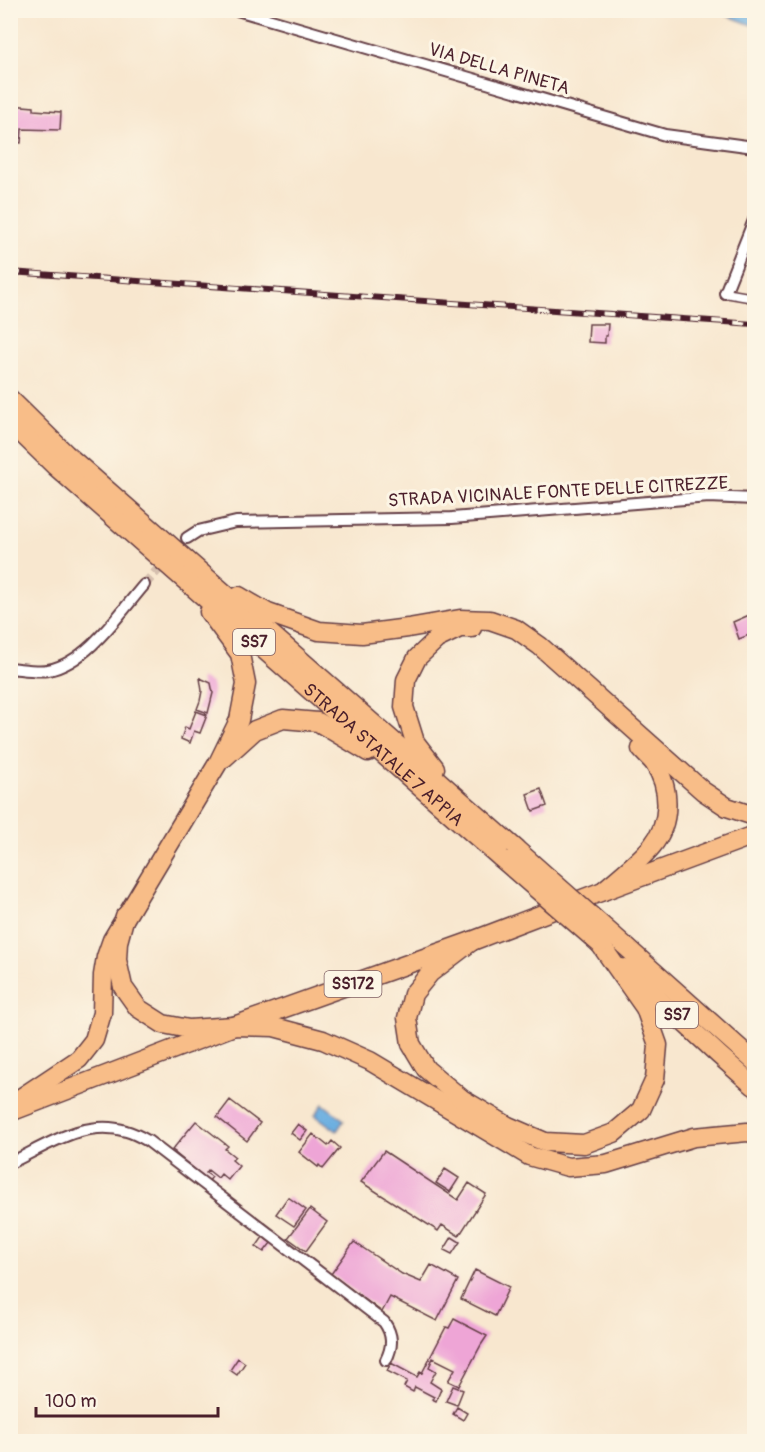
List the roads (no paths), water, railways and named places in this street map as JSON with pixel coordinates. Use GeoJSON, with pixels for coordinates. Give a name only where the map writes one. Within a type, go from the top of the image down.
{"type":"FeatureCollection","features":[{"type":"Feature","properties":{"kind":"main road","name":"STRADA STATALE 7 APPIA"},"geometry":{"type":"LineString","coordinates":[[10,399],[194,578],[405,774],[508,854],[607,940],[754,1061]]}},
{"type":"Feature","properties":{"kind":"main road","name":"STRADA STATALE 7 APPIA"},"geometry":{"type":"LineString","coordinates":[[10,422],[55,466],[194,578],[460,800],[508,854]]}},
{"type":"Feature","properties":{"kind":"main road"},"geometry":{"type":"LineString","coordinates":[[10,1105],[79,1059],[94,1040],[102,1012],[103,975],[112,940],[218,763],[239,720],[246,684],[240,654],[194,578]]}},
{"type":"Feature","properties":{"kind":"main road"},"geometry":{"type":"LineString","coordinates":[[194,578],[268,613],[319,631],[362,634],[460,619],[490,620],[516,629],[540,646],[703,791],[727,807],[754,816]]}},
{"type":"Feature","properties":{"kind":"main road"},"geometry":{"type":"LineString","coordinates":[[460,800],[415,742],[404,707],[406,680],[417,658],[437,639],[460,628],[489,628],[513,636],[535,652],[583,695],[638,745],[655,764],[665,786],[667,807],[663,828],[652,846],[603,891]]}},
{"type":"Feature","properties":{"kind":"main road"},"geometry":{"type":"LineString","coordinates":[[218,763],[255,730],[283,719],[318,722],[405,774]]}},
{"type":"Feature","properties":{"kind":"main road","name":"SS172"},"geometry":{"type":"LineString","coordinates":[[10,1112],[234,1026],[472,941],[754,835]]}},
{"type":"Feature","properties":{"kind":"main road"},"geometry":{"type":"LineString","coordinates":[[125,916],[118,942],[117,960],[123,987],[138,1008],[163,1024],[189,1029],[234,1026],[274,1027],[323,1040],[370,1061],[528,1156],[568,1167],[606,1164],[694,1137],[747,1131],[754,1133]]}},
{"type":"Feature","properties":{"kind":"main road","name":"STRADA STATALE 7 APPIA"},"geometry":{"type":"LineString","coordinates":[[607,940],[719,1055],[754,1086]]}},
{"type":"Feature","properties":{"kind":"main road"},"geometry":{"type":"LineString","coordinates":[[472,941],[430,973],[413,994],[407,1018],[411,1044],[426,1070],[462,1099],[508,1126],[545,1142],[584,1144],[614,1133],[641,1110],[655,1079],[658,1045],[645,1008],[607,940]]}},
{"type":"Feature","properties":{"kind":"street","name":"VIA DELLA PINETA"},"geometry":{"type":"LineString","coordinates":[[237,10],[665,135],[754,147]]}},
{"type":"Feature","properties":{"kind":"street"},"geometry":{"type":"LineString","coordinates":[[754,220],[724,293],[754,298]]}},
{"type":"Feature","properties":{"kind":"street","name":"STRADA VICINALE FONTE DELLE CITREZZE"},"geometry":{"type":"LineString","coordinates":[[187,538],[198,531],[236,522],[452,518],[709,497],[754,499]]}},
{"type":"Feature","properties":{"kind":"street"},"geometry":{"type":"LineString","coordinates":[[10,668],[47,670],[71,662],[90,647],[144,585]]}},
{"type":"Feature","properties":{"kind":"street"},"geometry":{"type":"LineString","coordinates":[[10,1163],[77,1131],[101,1127],[126,1131],[148,1141],[384,1322],[390,1331],[392,1341],[391,1351],[386,1360]]}},
{"type":"Feature","properties":{"kind":"water"},"geometry":{"type":"Polygon","coordinates":[[[716,11],[754,11],[754,26],[716,11]]]}},
{"type":"Feature","properties":{"kind":"water"},"geometry":{"type":"Polygon","coordinates":[[[323,1104],[344,1120],[337,1131],[315,1115],[323,1104]]]}},
{"type":"Feature","properties":{"kind":"tunnel"},"geometry":{"type":"LineString","coordinates":[[144,585],[187,538]]}},
{"type":"Feature","properties":{"kind":"railway"},"geometry":{"type":"LineString","coordinates":[[10,272],[754,324]]}}]}
